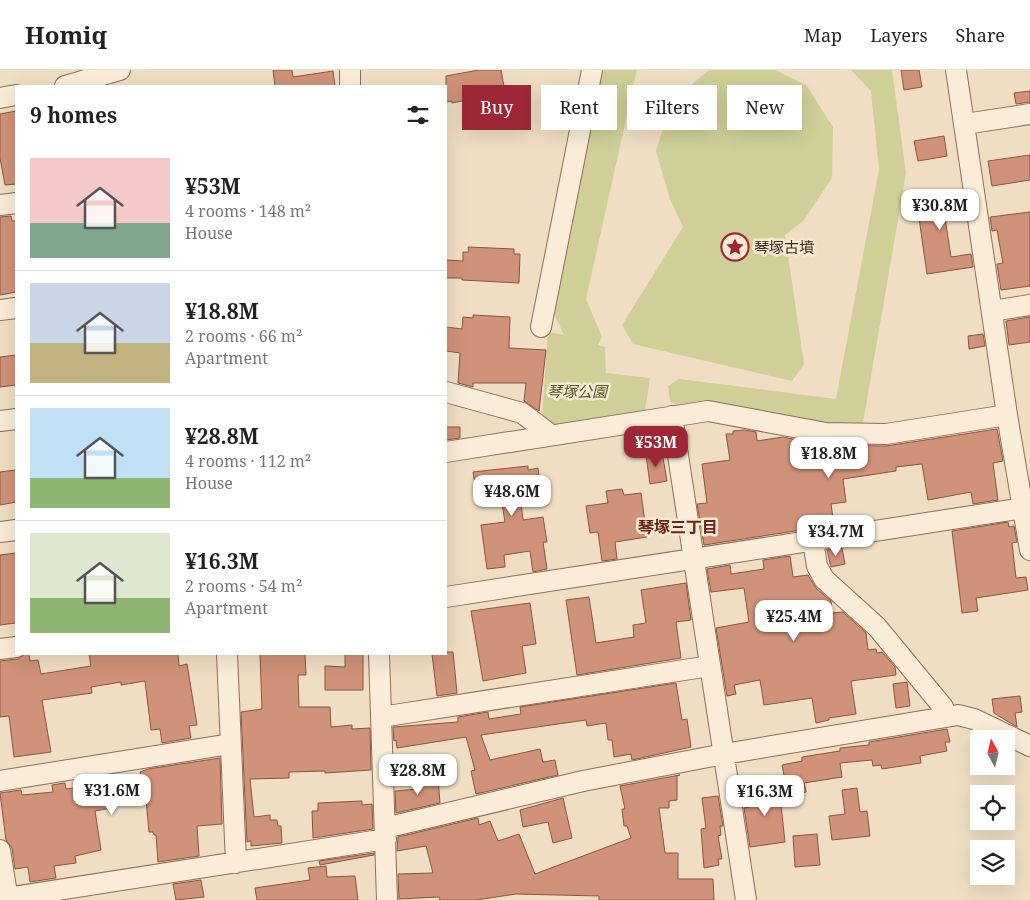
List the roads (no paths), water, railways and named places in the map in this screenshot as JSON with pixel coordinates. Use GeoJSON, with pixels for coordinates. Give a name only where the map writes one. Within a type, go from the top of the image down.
{"type":"FeatureCollection","features":[{"type":"Feature","properties":{"kind":"street"},"geometry":{"type":"LineString","coordinates":[[68,85],[120,70]]}},
{"type":"Feature","properties":{"kind":"street"},"geometry":{"type":"LineString","coordinates":[[350,70],[350,85]]}},
{"type":"Feature","properties":{"kind":"street"},"geometry":{"type":"LineString","coordinates":[[542,327],[592,70]]}},
{"type":"Feature","properties":{"kind":"street"},"geometry":{"type":"LineString","coordinates":[[956,70],[1007,415],[1027,508],[1030,550]]}},
{"type":"Feature","properties":{"kind":"street"},"geometry":{"type":"LineString","coordinates":[[0,98],[15,95]]}},
{"type":"Feature","properties":{"kind":"street"},"geometry":{"type":"LineString","coordinates":[[965,124],[1030,114]]}},
{"type":"Feature","properties":{"kind":"street"},"geometry":{"type":"LineString","coordinates":[[0,206],[15,203]]}},
{"type":"Feature","properties":{"kind":"street"},"geometry":{"type":"LineString","coordinates":[[992,311],[1030,305]]}},
{"type":"Feature","properties":{"kind":"street"},"geometry":{"type":"LineString","coordinates":[[0,310],[15,308]]}},
{"type":"Feature","properties":{"kind":"street"},"geometry":{"type":"LineString","coordinates":[[447,392],[522,413],[551,435]]}},
{"type":"Feature","properties":{"kind":"street"},"geometry":{"type":"LineString","coordinates":[[447,452],[708,412],[826,433],[886,434],[1007,415]]}},
{"type":"Feature","properties":{"kind":"street"},"geometry":{"type":"LineString","coordinates":[[672,416],[746,900]]}},
{"type":"Feature","properties":{"kind":"street"},"geometry":{"type":"LineString","coordinates":[[0,421],[15,419]]}},
{"type":"Feature","properties":{"kind":"street"},"geometry":{"type":"LineString","coordinates":[[447,597],[1027,508]]}},
{"type":"Feature","properties":{"kind":"street"},"geometry":{"type":"LineString","coordinates":[[0,532],[15,530]]}},
{"type":"Feature","properties":{"kind":"street"},"geometry":{"type":"LineString","coordinates":[[813,541],[817,566],[824,579],[877,627],[943,707],[946,717]]}},
{"type":"Feature","properties":{"kind":"street"},"geometry":{"type":"LineString","coordinates":[[0,649],[15,647]]}},
{"type":"Feature","properties":{"kind":"street"},"geometry":{"type":"LineString","coordinates":[[227,655],[236,863]]}},
{"type":"Feature","properties":{"kind":"street"},"geometry":{"type":"LineString","coordinates":[[379,655],[387,900]]}},
{"type":"Feature","properties":{"kind":"street"},"geometry":{"type":"LineString","coordinates":[[381,717],[710,666]]}},
{"type":"Feature","properties":{"kind":"street"},"geometry":{"type":"LineString","coordinates":[[0,850],[5,899],[236,863],[385,833],[583,781],[724,754],[958,715],[974,719],[1030,746]]}},
{"type":"Feature","properties":{"kind":"street"},"geometry":{"type":"LineString","coordinates":[[0,780],[230,744]]}},
{"type":"Feature","properties":{"kind":"place","name":"琴塚古墳"},"geometry":{"type":"Point","coordinates":[735,247]}},
{"type":"Feature","properties":{"kind":"district","name":"琴塚三丁目"},"geometry":{"type":"Point","coordinates":[678,527]}},
{"type":"Feature","properties":{"kind":"park label","name":"琴塚公園"},"geometry":{"type":"Point","coordinates":[577,391]}}]}
